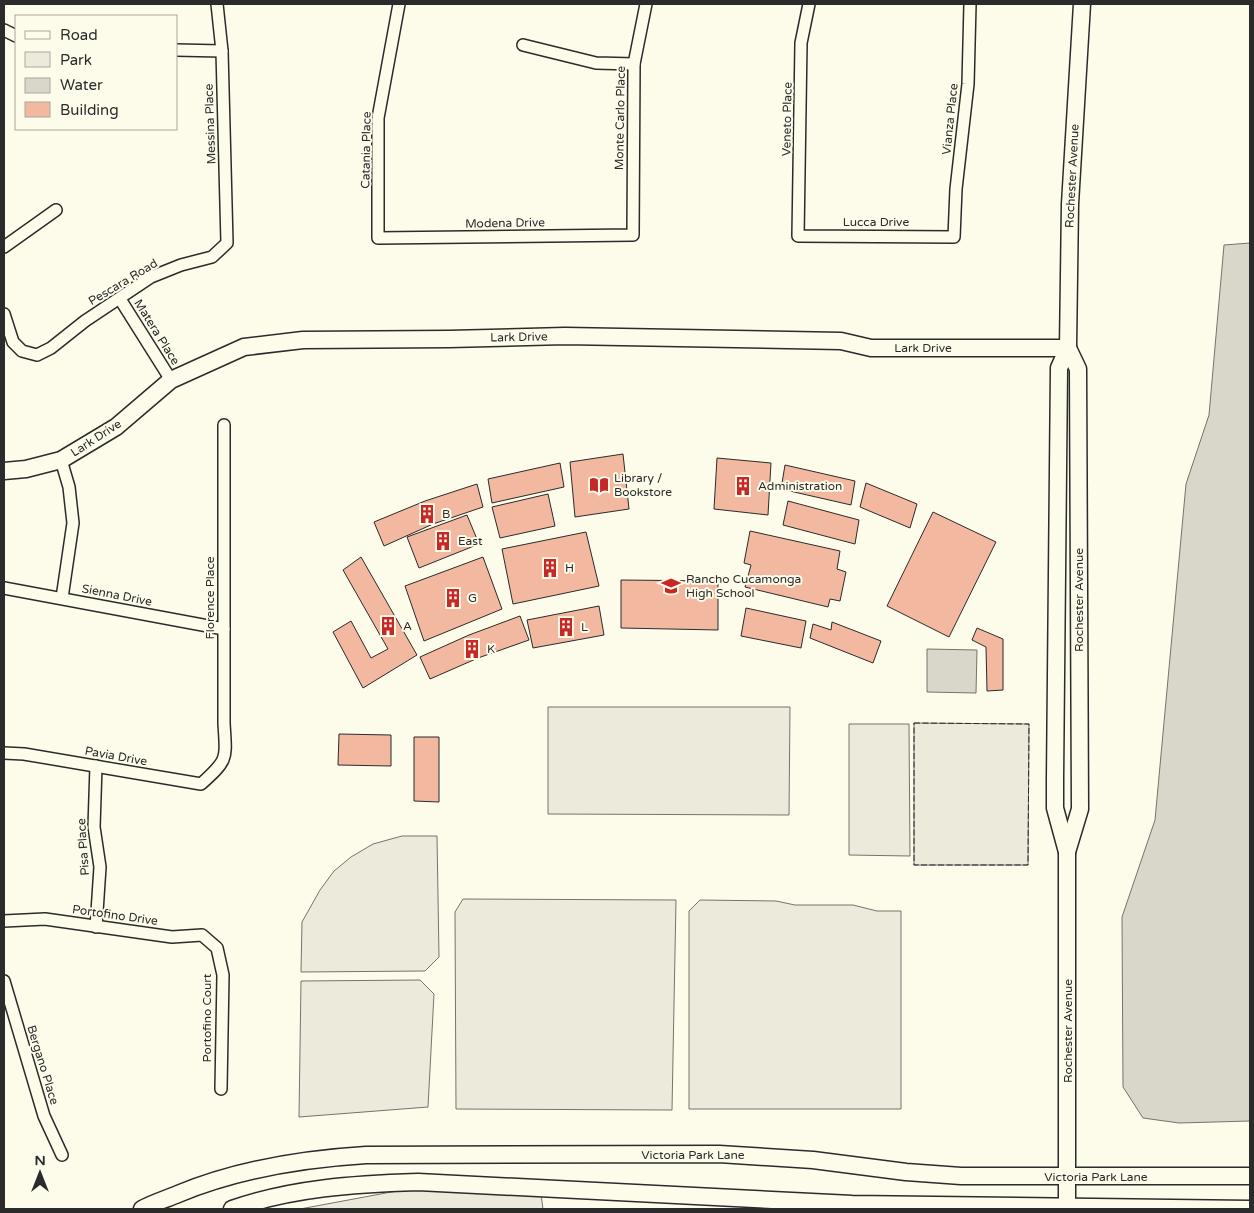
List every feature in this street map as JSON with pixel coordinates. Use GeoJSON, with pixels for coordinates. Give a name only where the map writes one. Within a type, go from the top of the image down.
{"type":"FeatureCollection","features":[{"type":"Feature","properties":{"kind":"street","name":"Messina Place"},"geometry":{"type":"LineString","coordinates":[[217,4],[222,51],[228,243]]}},
{"type":"Feature","properties":{"kind":"street","name":"Catania Place"},"geometry":{"type":"LineString","coordinates":[[378,238],[378,118],[398,4]]}},
{"type":"Feature","properties":{"kind":"street","name":"Monte Carlo Place"},"geometry":{"type":"LineString","coordinates":[[633,234],[634,64],[646,4]]}},
{"type":"Feature","properties":{"kind":"street","name":"Veneto Place"},"geometry":{"type":"LineString","coordinates":[[798,236],[801,43],[809,4]]}},
{"type":"Feature","properties":{"kind":"street","name":"Vianza Place"},"geometry":{"type":"LineString","coordinates":[[954,237],[956,189],[968,84],[970,4]]}},
{"type":"Feature","properties":{"kind":"street","name":"Rochester Avenue"},"geometry":{"type":"LineString","coordinates":[[1068,1208],[1067,852],[1055,808],[1059,368],[1068,348],[1070,204],[1082,4]]}},
{"type":"Feature","properties":{"kind":"street"},"geometry":{"type":"LineString","coordinates":[[523,45],[596,63],[634,64]]}},
{"type":"Feature","properties":{"kind":"street"},"geometry":{"type":"LineString","coordinates":[[178,50],[222,51]]}},
{"type":"Feature","properties":{"kind":"street"},"geometry":{"type":"LineString","coordinates":[[4,247],[56,210]]}},
{"type":"Feature","properties":{"kind":"street","name":"Modena Drive"},"geometry":{"type":"LineString","coordinates":[[378,238],[633,234]]}},
{"type":"Feature","properties":{"kind":"street","name":"Lucca Drive"},"geometry":{"type":"LineString","coordinates":[[798,236],[954,237]]}},
{"type":"Feature","properties":{"kind":"street","name":"Pescara Road"},"geometry":{"type":"LineString","coordinates":[[4,314],[13,342],[22,351],[38,355],[51,348],[85,321],[151,277],[180,265],[212,257],[228,243]]}},
{"type":"Feature","properties":{"kind":"street","name":"Matera Place"},"geometry":{"type":"LineString","coordinates":[[120,299],[171,380]]}},
{"type":"Feature","properties":{"kind":"street","name":"Lark Drive"},"geometry":{"type":"LineString","coordinates":[[4,471],[26,469],[61,460],[116,427],[171,380],[244,347],[303,340],[565,336],[841,341],[871,348],[1068,348]]}},
{"type":"Feature","properties":{"kind":"street","name":"Rochester Avenue"},"geometry":{"type":"LineString","coordinates":[[1067,852],[1080,809],[1078,370],[1068,348]]}},
{"type":"Feature","properties":{"kind":"street","name":"Florence Place"},"geometry":{"type":"LineString","coordinates":[[218,769],[226,756],[224,723],[224,425]]}},
{"type":"Feature","properties":{"kind":"street"},"geometry":{"type":"LineString","coordinates":[[61,460],[69,487],[73,523],[62,598]]}},
{"type":"Feature","properties":{"kind":"street","name":"Sienna Drive"},"geometry":{"type":"LineString","coordinates":[[4,588],[224,629]]}},
{"type":"Feature","properties":{"kind":"street","name":"Pavia Drive"},"geometry":{"type":"LineString","coordinates":[[4,753],[24,754],[201,784],[218,769]]}},
{"type":"Feature","properties":{"kind":"street","name":"Pisa Place"},"geometry":{"type":"LineString","coordinates":[[96,766],[94,827],[100,866],[96,927]]}},
{"type":"Feature","properties":{"kind":"street","name":"Portofino Drive"},"geometry":{"type":"LineString","coordinates":[[4,921],[45,919],[172,937],[202,935],[217,948]]}},
{"type":"Feature","properties":{"kind":"street","name":"Portofino Court"},"geometry":{"type":"LineString","coordinates":[[217,948],[223,975],[220,1089]]}},
{"type":"Feature","properties":{"kind":"street","name":"Bergano Place"},"geometry":{"type":"LineString","coordinates":[[4,981],[44,1116],[62,1155]]}},
{"type":"Feature","properties":{"kind":"street","name":"Victoria Park Lane"},"geometry":{"type":"LineString","coordinates":[[142,1209],[221,1178],[262,1167],[322,1158],[366,1155],[720,1154],[813,1160],[906,1172],[961,1176],[1250,1176]]}},
{"type":"Feature","properties":{"kind":"street"},"geometry":{"type":"LineString","coordinates":[[232,1209],[315,1189],[359,1184],[418,1182],[852,1206],[1250,1209]]}},
{"type":"Feature","properties":{"kind":"green space"},"geometry":{"type":"Polygon","coordinates":[[[548,707],[790,707],[789,815],[548,814],[548,707]]]}},
{"type":"Feature","properties":{"kind":"green space"},"geometry":{"type":"Polygon","coordinates":[[[914,723],[1029,724],[1028,865],[914,865],[914,723]]]}},
{"type":"Feature","properties":{"kind":"green space"},"geometry":{"type":"Polygon","coordinates":[[[849,724],[909,724],[910,856],[849,855],[849,724]]]}},
{"type":"Feature","properties":{"kind":"green space"},"geometry":{"type":"Polygon","coordinates":[[[402,836],[437,836],[439,957],[425,971],[301,972],[302,922],[320,890],[334,871],[351,857],[373,844],[402,836]]]}},
{"type":"Feature","properties":{"kind":"green space"},"geometry":{"type":"Polygon","coordinates":[[[463,899],[676,900],[672,1110],[456,1109],[455,912],[463,899]]]}},
{"type":"Feature","properties":{"kind":"green space"},"geometry":{"type":"Polygon","coordinates":[[[700,900],[776,901],[795,905],[853,905],[877,911],[901,911],[901,1109],[689,1109],[689,911],[700,900]]]}},
{"type":"Feature","properties":{"kind":"green space"},"geometry":{"type":"Polygon","coordinates":[[[420,980],[434,994],[428,1107],[299,1117],[301,981],[420,980]]]}},
{"type":"Feature","properties":{"kind":"green space"},"geometry":{"type":"Polygon","coordinates":[[[402,1190],[541,1194],[543,1209],[300,1209],[402,1190]]]}},
{"type":"Feature","properties":{"kind":"water"},"geometry":{"type":"Polygon","coordinates":[[[1250,243],[1250,1121],[1179,1123],[1143,1118],[1123,1087],[1122,917],[1155,820],[1186,484],[1209,415],[1224,245],[1250,243]]]}},
{"type":"Feature","properties":{"kind":"water"},"geometry":{"type":"Polygon","coordinates":[[[927,649],[977,650],[976,693],[927,692],[927,649]]]}},
{"type":"Feature","properties":{"kind":"building","name":"Library / Bookstore"},"geometry":{"type":"Polygon","coordinates":[[[623,454],[629,509],[575,517],[570,462],[623,454]]]}},
{"type":"Feature","properties":{"kind":"building","name":"Administration"},"geometry":{"type":"Polygon","coordinates":[[[717,458],[771,463],[768,515],[714,509],[717,458]]]}},
{"type":"Feature","properties":{"kind":"building"},"geometry":{"type":"Polygon","coordinates":[[[560,463],[564,487],[492,503],[488,479],[560,463]]]}},
{"type":"Feature","properties":{"kind":"building"},"geometry":{"type":"Polygon","coordinates":[[[785,465],[855,481],[851,505],[781,489],[785,465]]]}},
{"type":"Feature","properties":{"kind":"building"},"geometry":{"type":"Polygon","coordinates":[[[866,483],[917,504],[910,528],[860,507],[866,483]]]}},
{"type":"Feature","properties":{"kind":"building","name":"B"},"geometry":{"type":"Polygon","coordinates":[[[477,484],[483,507],[433,524],[384,546],[374,522],[425,501],[477,484]]]}},
{"type":"Feature","properties":{"kind":"building"},"geometry":{"type":"Polygon","coordinates":[[[548,494],[555,526],[500,538],[492,507],[548,494]]]}},
{"type":"Feature","properties":{"kind":"building"},"geometry":{"type":"Polygon","coordinates":[[[788,501],[859,520],[855,544],[783,525],[788,501]]]}},
{"type":"Feature","properties":{"kind":"building"},"geometry":{"type":"Polygon","coordinates":[[[933,512],[996,542],[949,637],[887,606],[933,512]]]}},
{"type":"Feature","properties":{"kind":"building","name":"East"},"geometry":{"type":"Polygon","coordinates":[[[467,515],[479,544],[419,568],[407,537],[467,515]]]}},
{"type":"Feature","properties":{"kind":"building"},"geometry":{"type":"Polygon","coordinates":[[[750,531],[840,551],[837,569],[846,572],[840,601],[830,599],[828,607],[745,587],[751,565],[744,563],[750,531]]]}},
{"type":"Feature","properties":{"kind":"building","name":"H"},"geometry":{"type":"Polygon","coordinates":[[[586,532],[599,586],[513,604],[502,549],[586,532]]]}},
{"type":"Feature","properties":{"kind":"building","name":"A"},"geometry":{"type":"Polygon","coordinates":[[[361,557],[417,655],[363,688],[333,632],[351,621],[371,658],[388,649],[343,570],[361,557]]]}},
{"type":"Feature","properties":{"kind":"building","name":"G"},"geometry":{"type":"Polygon","coordinates":[[[483,557],[502,609],[424,641],[405,586],[483,557]]]}},
{"type":"Feature","properties":{"kind":"building"},"geometry":{"type":"Polygon","coordinates":[[[621,580],[718,581],[718,630],[621,628],[621,580]]]}},
{"type":"Feature","properties":{"kind":"building","name":"L"},"geometry":{"type":"Polygon","coordinates":[[[599,606],[604,635],[533,648],[527,620],[599,606]]]}},
{"type":"Feature","properties":{"kind":"building"},"geometry":{"type":"Polygon","coordinates":[[[746,608],[806,621],[801,648],[741,636],[746,608]]]}},
{"type":"Feature","properties":{"kind":"building","name":"K"},"geometry":{"type":"Polygon","coordinates":[[[520,616],[529,640],[478,658],[430,679],[420,657],[469,635],[520,616]]]}},
{"type":"Feature","properties":{"kind":"building"},"geometry":{"type":"Polygon","coordinates":[[[832,622],[881,641],[873,663],[810,638],[813,624],[831,630],[832,622]]]}},
{"type":"Feature","properties":{"kind":"building"},"geometry":{"type":"Polygon","coordinates":[[[977,628],[1003,639],[1003,690],[987,691],[986,647],[972,640],[977,628]]]}},
{"type":"Feature","properties":{"kind":"building"},"geometry":{"type":"Polygon","coordinates":[[[339,734],[391,735],[391,766],[338,765],[339,734]]]}},
{"type":"Feature","properties":{"kind":"building"},"geometry":{"type":"Polygon","coordinates":[[[414,737],[439,737],[439,802],[414,801],[414,737]]]}},
{"type":"Feature","properties":{"kind":"fence"},"geometry":{"type":"LineString","coordinates":[[914,723],[1029,724],[1028,865],[914,865],[914,723]]}},
{"type":"Feature","properties":{"kind":"place","name":"Library / Bookstore"},"geometry":{"type":"Point","coordinates":[599,485]}},
{"type":"Feature","properties":{"kind":"place","name":"Administration"},"geometry":{"type":"Point","coordinates":[743,486]}},
{"type":"Feature","properties":{"kind":"place","name":"B"},"geometry":{"type":"Point","coordinates":[427,514]}},
{"type":"Feature","properties":{"kind":"place","name":"East"},"geometry":{"type":"Point","coordinates":[443,541]}},
{"type":"Feature","properties":{"kind":"place","name":"H"},"geometry":{"type":"Point","coordinates":[550,568]}},
{"type":"Feature","properties":{"kind":"place","name":"Rancho Cucamonga High School"},"geometry":{"type":"Point","coordinates":[671,586]}},
{"type":"Feature","properties":{"kind":"place","name":"G"},"geometry":{"type":"Point","coordinates":[453,598]}},
{"type":"Feature","properties":{"kind":"place","name":"A"},"geometry":{"type":"Point","coordinates":[388,626]}},
{"type":"Feature","properties":{"kind":"place","name":"L"},"geometry":{"type":"Point","coordinates":[566,627]}},
{"type":"Feature","properties":{"kind":"place","name":"K"},"geometry":{"type":"Point","coordinates":[472,649]}}]}
